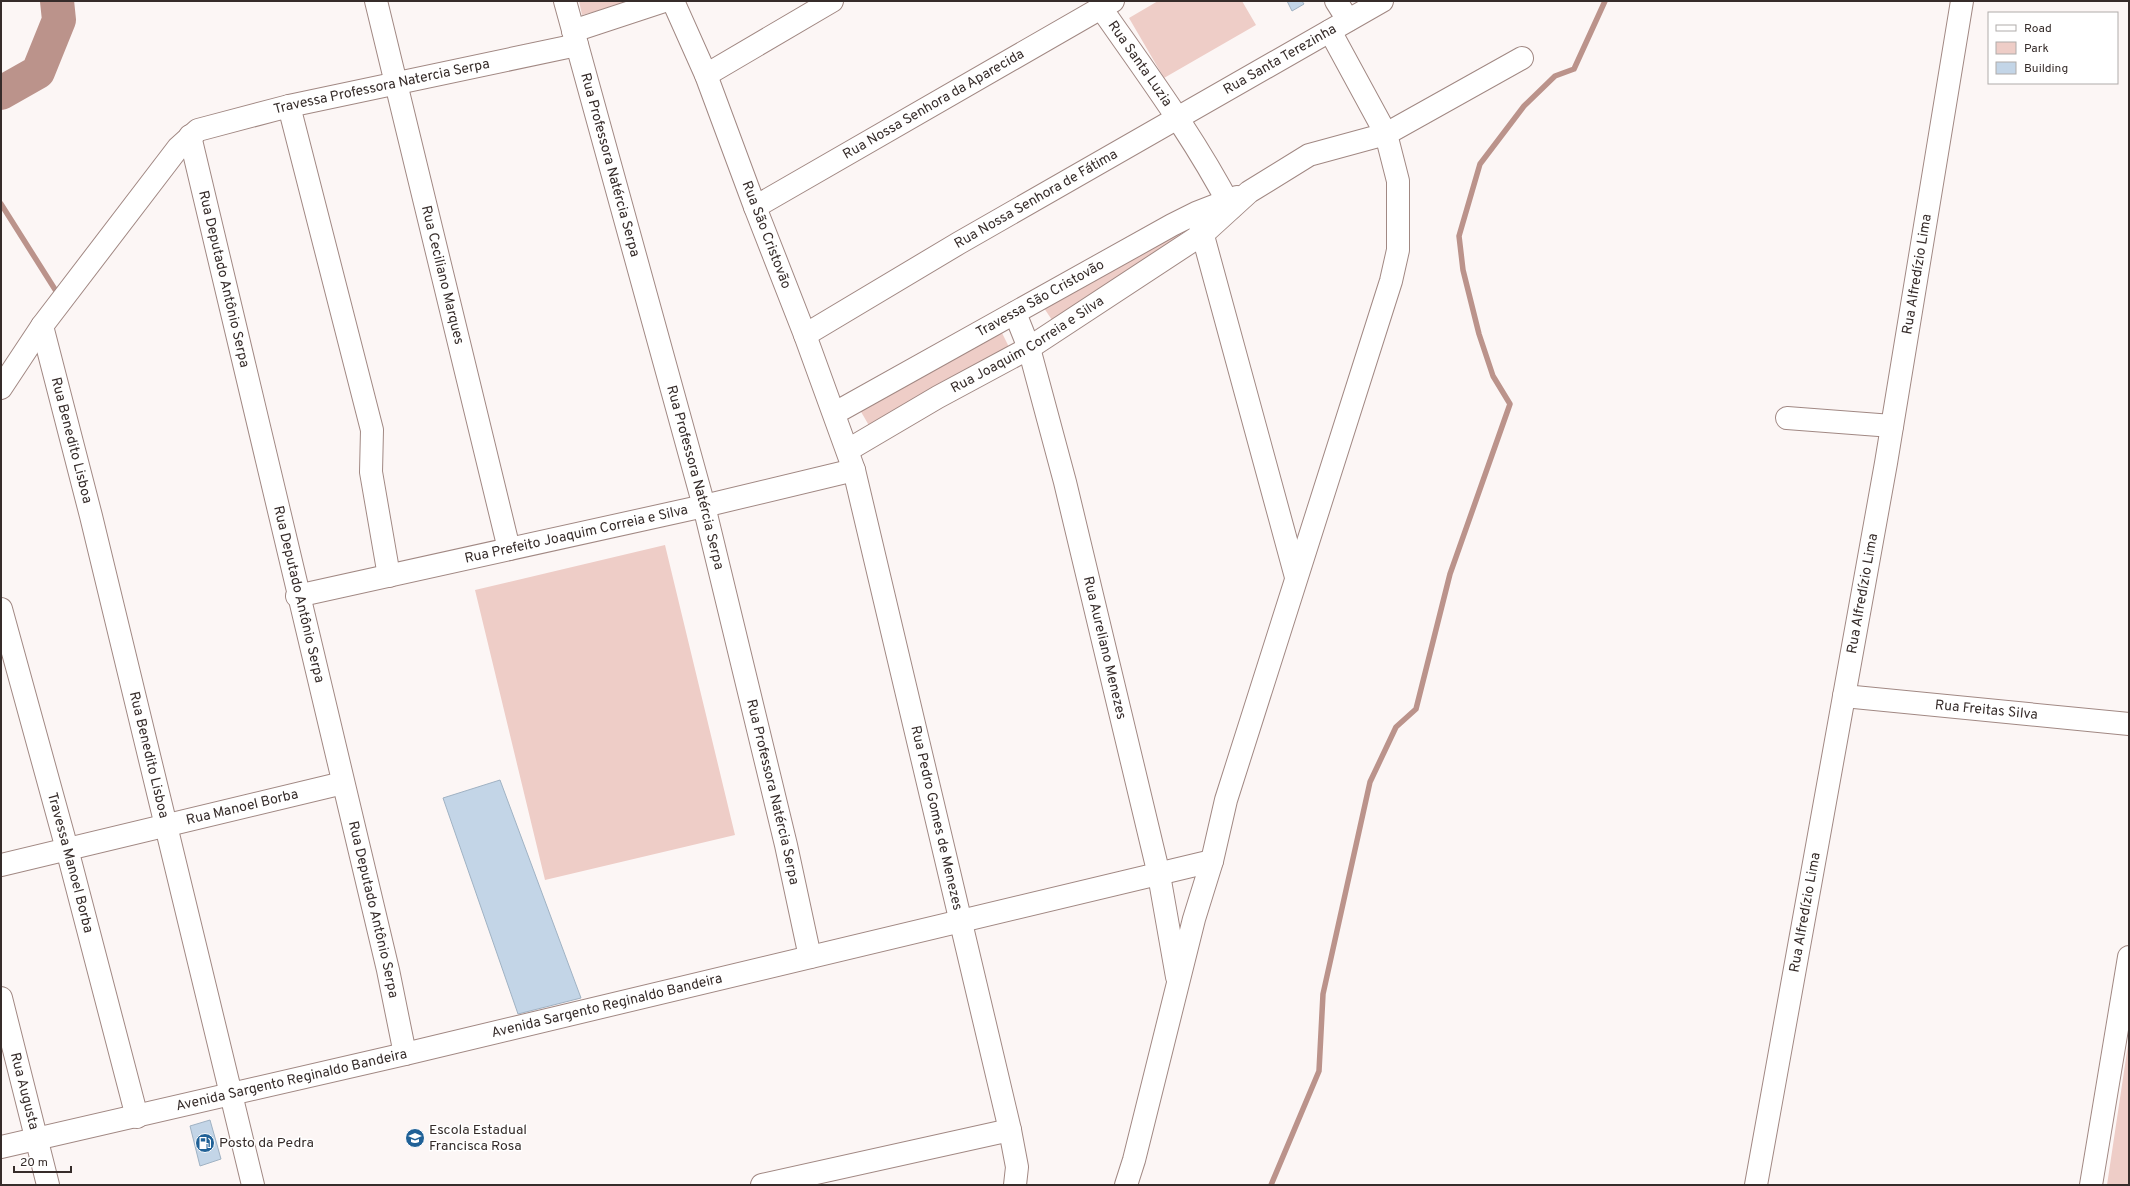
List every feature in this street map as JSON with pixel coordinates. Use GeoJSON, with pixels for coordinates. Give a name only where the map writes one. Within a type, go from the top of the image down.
{"type":"FeatureCollection","features":[{"type":"Feature","properties":{"kind":"street","name":"Rua Ceciliano Marques"},"geometry":{"type":"LineString","coordinates":[[376,1],[509,549]]}},
{"type":"Feature","properties":{"kind":"street","name":"Rua Professora Natércia Serpa"},"geometry":{"type":"LineString","coordinates":[[565,1],[704,506],[786,845],[810,957]]}},
{"type":"Feature","properties":{"kind":"street","name":"Travessa Professora Natercia Serpa"},"geometry":{"type":"LineString","coordinates":[[190,136],[198,130],[289,106],[396,83],[575,38],[664,1]]}},
{"type":"Feature","properties":{"kind":"street","name":"Rua São Cristovão"},"geometry":{"type":"LineString","coordinates":[[673,1],[706,76],[835,413],[854,470]]}},
{"type":"Feature","properties":{"kind":"street"},"geometry":{"type":"LineString","coordinates":[[706,76],[832,1]]}},
{"type":"Feature","properties":{"kind":"street"},"geometry":{"type":"LineString","coordinates":[[1126,1185],[1134,1160],[1194,919],[1212,861],[1226,800],[1296,576],[1391,282],[1398,250],[1398,181],[1386,134],[1339,25],[1336,1]]}},
{"type":"Feature","properties":{"kind":"street","name":"Rua Santa Terezinha"},"geometry":{"type":"LineString","coordinates":[[1178,118],[1382,1]]}},
{"type":"Feature","properties":{"kind":"street","name":"Rua Alfredízio Lima"},"geometry":{"type":"LineString","coordinates":[[1756,1185],[1892,426],[1962,1]]}},
{"type":"Feature","properties":{"kind":"street","name":"Rua Santa Luzia"},"geometry":{"type":"LineString","coordinates":[[1107,4],[1178,118]]}},
{"type":"Feature","properties":{"kind":"street","name":"Rua Nossa Senhora da Aparecida"},"geometry":{"type":"LineString","coordinates":[[755,207],[1107,4]]}},
{"type":"Feature","properties":{"kind":"street","name":"Travessa São Cristovão"},"geometry":{"type":"LineString","coordinates":[[1204,233],[1229,205],[1309,155],[1386,134],[1522,58]]}},
{"type":"Feature","properties":{"kind":"street"},"geometry":{"type":"LineString","coordinates":[[289,106],[372,430],[371,472],[389,576]]}},
{"type":"Feature","properties":{"kind":"street"},"geometry":{"type":"LineString","coordinates":[[1178,118],[1217,179],[1229,205]]}},
{"type":"Feature","properties":{"kind":"street","name":"Rua Nossa Senhora de Fátima"},"geometry":{"type":"LineString","coordinates":[[805,335],[959,243],[1178,118]]}},
{"type":"Feature","properties":{"kind":"street"},"geometry":{"type":"LineString","coordinates":[[1,388],[42,326],[178,148],[190,136]]}},
{"type":"Feature","properties":{"kind":"street","name":"Rua Deputado Antônio Serpa"},"geometry":{"type":"LineString","coordinates":[[190,136],[388,970],[405,1054]]}},
{"type":"Feature","properties":{"kind":"street","name":"Travessa São Cristovão"},"geometry":{"type":"LineString","coordinates":[[835,413],[1196,213],[1229,205]]}},
{"type":"Feature","properties":{"kind":"street"},"geometry":{"type":"LineString","coordinates":[[1196,213],[1204,233],[1296,576]]}},
{"type":"Feature","properties":{"kind":"street","name":"Rua Joaquim Correia e Silva"},"geometry":{"type":"LineString","coordinates":[[848,450],[938,397],[1029,348],[1204,233]]}},
{"type":"Feature","properties":{"kind":"street","name":"Rua Aureliano Menezes"},"geometry":{"type":"LineString","coordinates":[[1015,313],[1029,348],[1065,482],[1159,875],[1178,986]]}},
{"type":"Feature","properties":{"kind":"street","name":"Rua Benedito Lisboa"},"geometry":{"type":"LineString","coordinates":[[42,326],[91,516],[253,1185]]}},
{"type":"Feature","properties":{"kind":"street"},"geometry":{"type":"LineString","coordinates":[[1787,418],[1892,426]]}},
{"type":"Feature","properties":{"kind":"street","name":"Rua Prefeito Joaquim Correia e Silva"},"geometry":{"type":"LineString","coordinates":[[298,596],[704,506],[854,470]]}},
{"type":"Feature","properties":{"kind":"street","name":"Rua Pedro Gomes de Menezes"},"geometry":{"type":"LineString","coordinates":[[854,470],[1010,1130],[1016,1176],[1027,1178],[1029,1185]]}},
{"type":"Feature","properties":{"kind":"street","name":"Travessa Manoel Borba"},"geometry":{"type":"LineString","coordinates":[[1,609],[67,849],[137,1117]]}},
{"type":"Feature","properties":{"kind":"street","name":"Rua Freitas Silva"},"geometry":{"type":"LineString","coordinates":[[1844,696],[2129,724]]}},
{"type":"Feature","properties":{"kind":"street","name":"Rua Manoel Borba"},"geometry":{"type":"LineString","coordinates":[[1,864],[343,783]]}},
{"type":"Feature","properties":{"kind":"street","name":"Avenida Sargento Reginaldo Bandeira"},"geometry":{"type":"LineString","coordinates":[[1,1148],[405,1054],[1159,875],[1212,861]]}},
{"type":"Feature","properties":{"kind":"street"},"geometry":{"type":"LineString","coordinates":[[2091,1185],[2129,957]]}},
{"type":"Feature","properties":{"kind":"street","name":"Rua Augusta"},"geometry":{"type":"LineString","coordinates":[[1,998],[48,1185]]}},
{"type":"Feature","properties":{"kind":"street"},"geometry":{"type":"LineString","coordinates":[[762,1185],[1010,1130]]}},
{"type":"Feature","properties":{"kind":"green space"},"geometry":{"type":"Polygon","coordinates":[[[579,1],[634,1],[582,15],[579,1]]]}},
{"type":"Feature","properties":{"kind":"green space"},"geometry":{"type":"Polygon","coordinates":[[[1158,1],[1242,1],[1256,25],[1164,78],[1129,18],[1158,1]]]}},
{"type":"Feature","properties":{"kind":"green space"},"geometry":{"type":"Polygon","coordinates":[[[1176,226],[1186,242],[1054,323],[1044,308],[1176,226]]]}},
{"type":"Feature","properties":{"kind":"green space"},"geometry":{"type":"Polygon","coordinates":[[[1002,333],[1012,353],[871,429],[860,410],[1002,333]]]}},
{"type":"Feature","properties":{"kind":"green space"},"geometry":{"type":"Polygon","coordinates":[[[665,545],[735,835],[545,880],[475,590],[665,545]]]}},
{"type":"Feature","properties":{"kind":"green space"},"geometry":{"type":"Polygon","coordinates":[[[2129,1038],[2129,1185],[2107,1185],[2129,1038]]]}},
{"type":"Feature","properties":{"kind":"building"},"geometry":{"type":"Polygon","coordinates":[[[1287,1],[1302,1],[1304,4],[1292,11],[1287,1]]]}},
{"type":"Feature","properties":{"kind":"building"},"geometry":{"type":"Polygon","coordinates":[[[500,780],[581,998],[518,1014],[443,798],[500,780]]]}},
{"type":"Feature","properties":{"kind":"building","name":"Posto da Pedra"},"geometry":{"type":"Polygon","coordinates":[[[210,1120],[221,1159],[200,1166],[190,1126],[210,1120]]]}},
{"type":"Feature","properties":{"kind":"waterway"},"geometry":{"type":"LineString","coordinates":[[1,93],[38,72],[59,20],[57,1]]}},
{"type":"Feature","properties":{"kind":"waterway"},"geometry":{"type":"LineString","coordinates":[[1271,1185],[1319,1071],[1323,994],[1370,782],[1396,727],[1416,709],[1450,574],[1510,404],[1493,376],[1479,334],[1463,270],[1459,236],[1480,164],[1524,106],[1555,76],[1574,69],[1605,1]]}},
{"type":"Feature","properties":{"kind":"waterway"},"geometry":{"type":"LineString","coordinates":[[1,204],[56,291]]}},
{"type":"Feature","properties":{"kind":"place","name":"Escola Estadual Francisca Rosa"},"geometry":{"type":"Point","coordinates":[415,1138]}},
{"type":"Feature","properties":{"kind":"place","name":"Posto da Pedra"},"geometry":{"type":"Point","coordinates":[205,1143]}}]}
